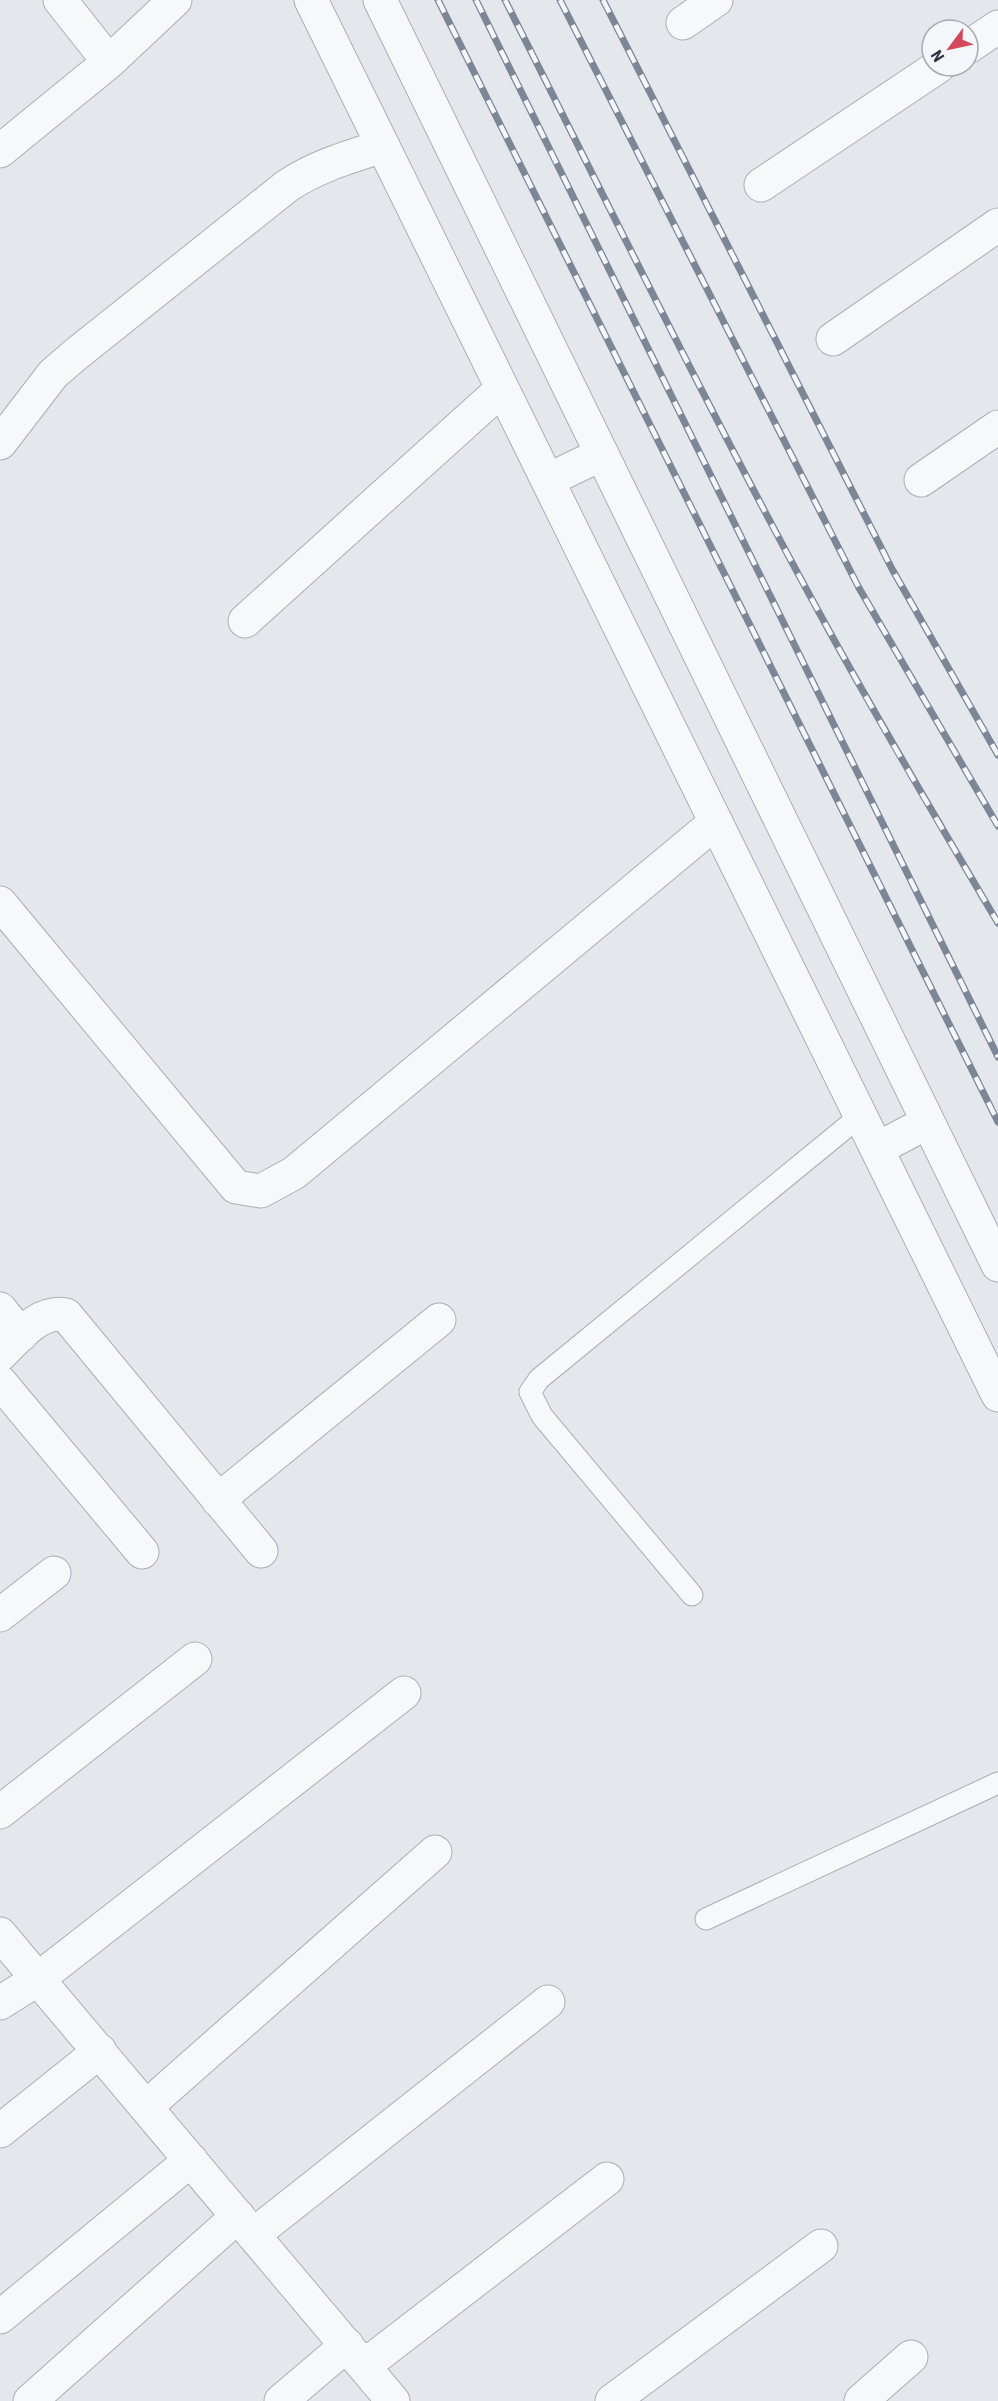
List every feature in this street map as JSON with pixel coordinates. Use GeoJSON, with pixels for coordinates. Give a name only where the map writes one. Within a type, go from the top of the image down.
{"type":"FeatureCollection","features":[{"type":"Feature","properties":{"kind":"street"},"geometry":{"type":"LineString","coordinates":[[60,0],[109,63]]}},
{"type":"Feature","properties":{"kind":"street"},"geometry":{"type":"LineString","coordinates":[[0,151],[109,63],[175,0]]}},
{"type":"Feature","properties":{"kind":"street"},"geometry":{"type":"LineString","coordinates":[[311,0],[998,1395]]}},
{"type":"Feature","properties":{"kind":"street"},"geometry":{"type":"LineString","coordinates":[[380,0],[998,1265]]}},
{"type":"Feature","properties":{"kind":"street"},"geometry":{"type":"LineString","coordinates":[[683,23],[716,0]]}},
{"type":"Feature","properties":{"kind":"street"},"geometry":{"type":"LineString","coordinates":[[980,39],[998,27]]}},
{"type":"Feature","properties":{"kind":"street"},"geometry":{"type":"LineString","coordinates":[[761,185],[921,78]]}},
{"type":"Feature","properties":{"kind":"street"},"geometry":{"type":"LineString","coordinates":[[0,443],[48,381],[75,355],[287,186],[329,163],[383,146]]}},
{"type":"Feature","properties":{"kind":"street"},"geometry":{"type":"LineString","coordinates":[[833,339],[998,225]]}},
{"type":"Feature","properties":{"kind":"street"},"geometry":{"type":"LineString","coordinates":[[245,621],[502,389]]}},
{"type":"Feature","properties":{"kind":"street"},"geometry":{"type":"LineString","coordinates":[[921,480],[998,427]]}},
{"type":"Feature","properties":{"kind":"street"},"geometry":{"type":"LineString","coordinates":[[548,480],[602,454]]}},
{"type":"Feature","properties":{"kind":"street"},"geometry":{"type":"LineString","coordinates":[[0,903],[236,1187],[261,1191],[294,1173],[716,822]]}},
{"type":"Feature","properties":{"kind":"street"},"geometry":{"type":"LineString","coordinates":[[877,1149],[928,1122]]}},
{"type":"Feature","properties":{"kind":"street"},"geometry":{"type":"LineString","coordinates":[[0,1309],[11,1345],[46,1315],[56,1312],[66,1315],[261,1551]]}},
{"type":"Feature","properties":{"kind":"street"},"geometry":{"type":"LineString","coordinates":[[218,1500],[439,1320]]}},
{"type":"Feature","properties":{"kind":"street"},"geometry":{"type":"LineString","coordinates":[[0,1382],[142,1552]]}},
{"type":"Feature","properties":{"kind":"street"},"geometry":{"type":"LineString","coordinates":[[0,1615],[54,1573]]}},
{"type":"Feature","properties":{"kind":"street"},"geometry":{"type":"LineString","coordinates":[[0,1812],[195,1659]]}},
{"type":"Feature","properties":{"kind":"street"},"geometry":{"type":"LineString","coordinates":[[0,2003],[38,1979],[405,1693]]}},
{"type":"Feature","properties":{"kind":"street"},"geometry":{"type":"LineString","coordinates":[[146,2107],[435,1852]]}},
{"type":"Feature","properties":{"kind":"street"},"geometry":{"type":"LineString","coordinates":[[0,1934],[393,2401]]}},
{"type":"Feature","properties":{"kind":"street"},"geometry":{"type":"LineString","coordinates":[[30,2401],[245,2225],[548,2002]]}},
{"type":"Feature","properties":{"kind":"street"},"geometry":{"type":"LineString","coordinates":[[0,2131],[100,2051]]}},
{"type":"Feature","properties":{"kind":"street"},"geometry":{"type":"LineString","coordinates":[[0,2317],[191,2160]]}},
{"type":"Feature","properties":{"kind":"street"},"geometry":{"type":"LineString","coordinates":[[281,2401],[355,2356],[607,2179]]}},
{"type":"Feature","properties":{"kind":"street"},"geometry":{"type":"LineString","coordinates":[[612,2401],[821,2246]]}},
{"type":"Feature","properties":{"kind":"street"},"geometry":{"type":"LineString","coordinates":[[861,2401],[911,2356]]}},
{"type":"Feature","properties":{"kind":"lane"},"geometry":{"type":"LineString","coordinates":[[692,1595],[542,1416],[530,1392],[539,1379],[860,1116]]}},
{"type":"Feature","properties":{"kind":"lane"},"geometry":{"type":"LineString","coordinates":[[706,1918],[998,1783]]}},
{"type":"Feature","properties":{"kind":"railway"},"geometry":{"type":"LineString","coordinates":[[438,0],[998,1122]]}},
{"type":"Feature","properties":{"kind":"railway"},"geometry":{"type":"LineString","coordinates":[[476,0],[998,1057]]}},
{"type":"Feature","properties":{"kind":"railway"},"geometry":{"type":"LineString","coordinates":[[505,0],[663,315],[785,550],[869,702],[998,923]]}},
{"type":"Feature","properties":{"kind":"railway"},"geometry":{"type":"LineString","coordinates":[[560,0],[859,588],[998,826]]}},
{"type":"Feature","properties":{"kind":"railway"},"geometry":{"type":"LineString","coordinates":[[603,0],[892,569],[998,755]]}}]}
